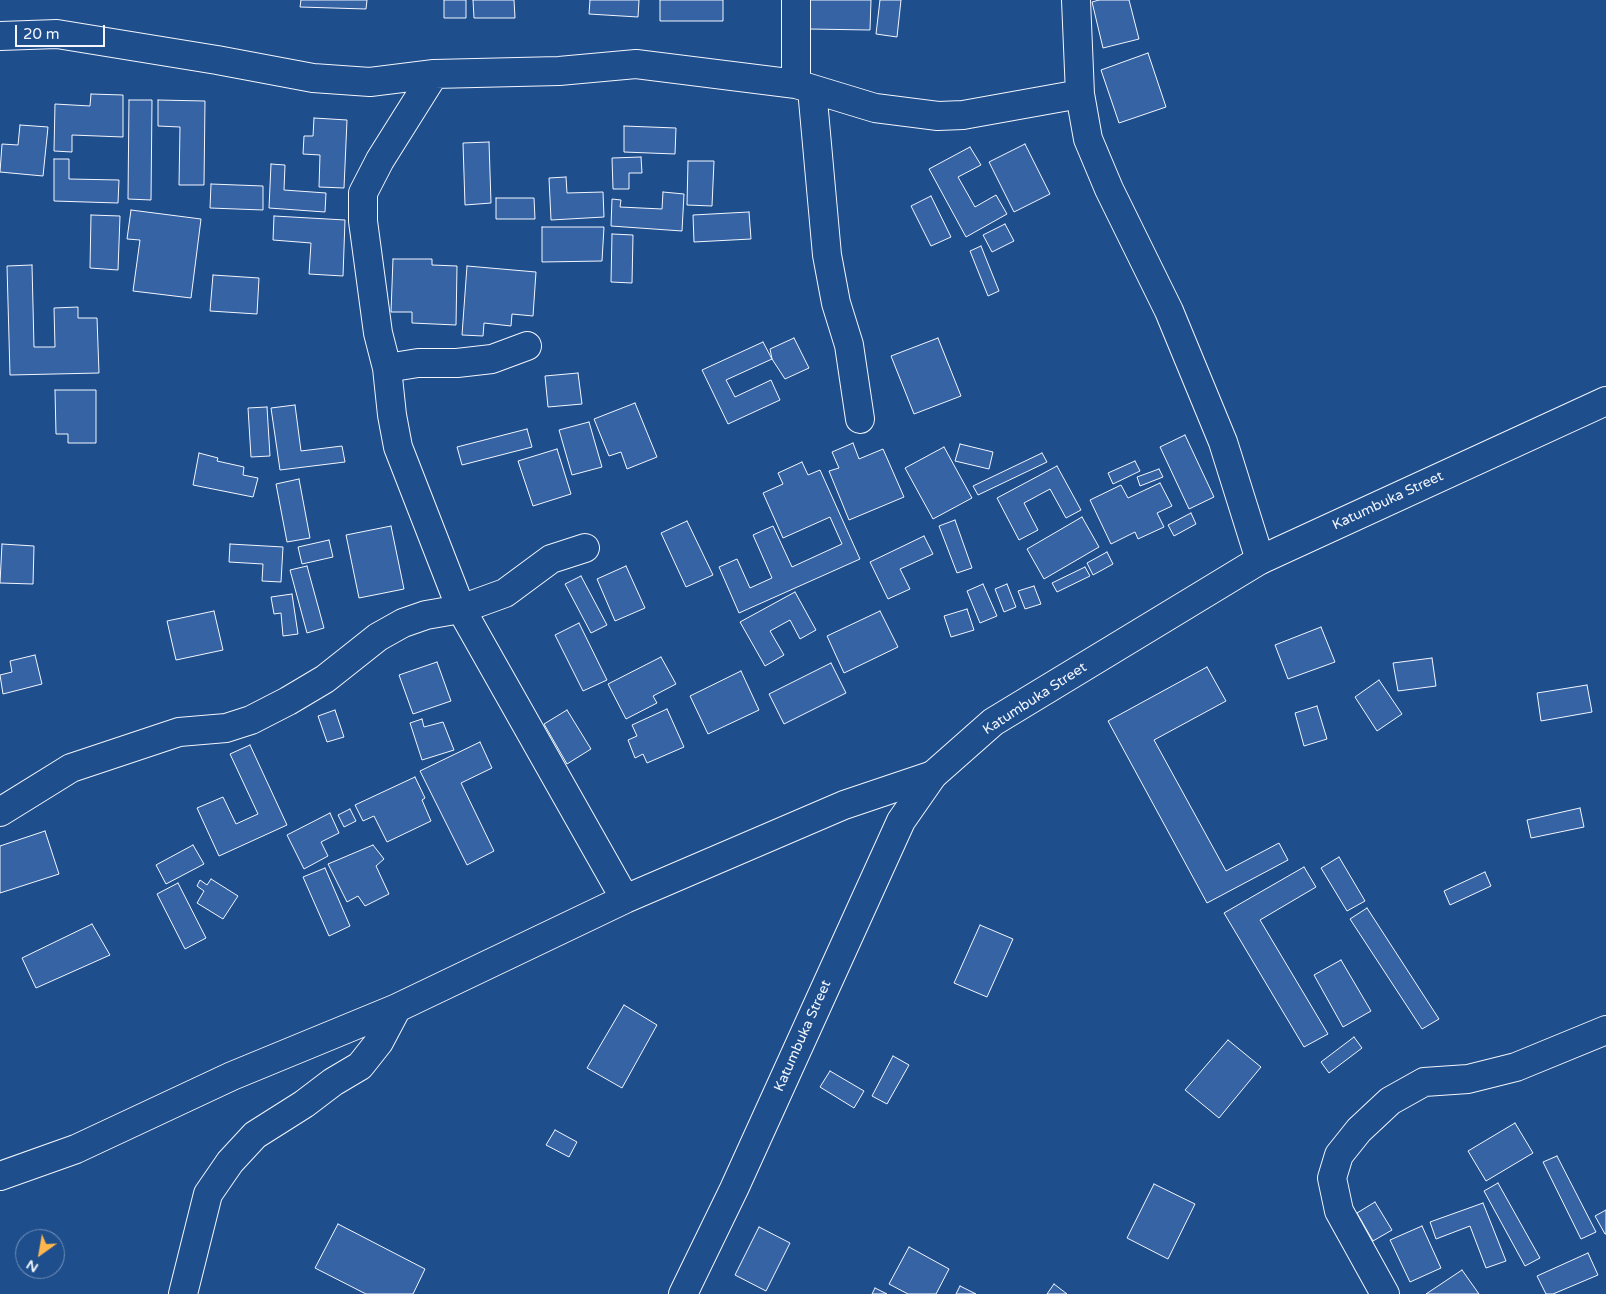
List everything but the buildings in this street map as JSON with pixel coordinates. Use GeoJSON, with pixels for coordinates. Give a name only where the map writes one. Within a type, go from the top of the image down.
{"type":"FeatureCollection","features":[{"type":"Feature","properties":{"kind":"street"},"geometry":{"type":"LineString","coordinates":[[796,0],[804,86],[828,255],[836,303],[849,345],[860,419]]}},
{"type":"Feature","properties":{"kind":"street"},"geometry":{"type":"LineString","coordinates":[[1076,0],[1080,94],[1088,139],[1109,188],[1169,311],[1219,434],[1260,560]]}},
{"type":"Feature","properties":{"kind":"street"},"geometry":{"type":"LineString","coordinates":[[0,36],[57,34],[313,78],[370,82],[434,74],[558,71],[636,64],[668,70],[804,86],[875,108],[938,116],[963,115],[1080,94]]}},
{"type":"Feature","properties":{"kind":"street"},"geometry":{"type":"LineString","coordinates":[[434,74],[380,160],[363,193],[362,221],[378,333],[387,368],[392,415],[398,447],[461,609],[625,899]]}},
{"type":"Feature","properties":{"kind":"street"},"geometry":{"type":"LineString","coordinates":[[387,368],[418,363],[457,363],[492,359],[527,346]]}},
{"type":"Feature","properties":{"kind":"street","name":"Katumbuka Street"},"geometry":{"type":"LineString","coordinates":[[683,1294],[734,1189],[901,821],[933,774],[993,722],[1260,560],[1606,401]]}},
{"type":"Feature","properties":{"kind":"street"},"geometry":{"type":"LineString","coordinates":[[0,812],[70,768],[179,732],[226,728],[251,720],[325,679],[378,637],[403,623],[461,609],[505,593],[551,559],[586,548]]}},
{"type":"Feature","properties":{"kind":"street"},"geometry":{"type":"LineString","coordinates":[[0,1176],[76,1149],[232,1076],[397,1008],[625,899],[844,805],[933,774]]}},
{"type":"Feature","properties":{"kind":"street"},"geometry":{"type":"LineString","coordinates":[[183,1294],[208,1194],[230,1162],[255,1135],[304,1104],[332,1082],[360,1066],[379,1042],[397,1008]]}},
{"type":"Feature","properties":{"kind":"street"},"geometry":{"type":"LineString","coordinates":[[1385,1294],[1339,1211],[1332,1178],[1339,1155],[1359,1130],[1390,1101],[1424,1082],[1468,1079],[1516,1067],[1606,1030]]}}]}
